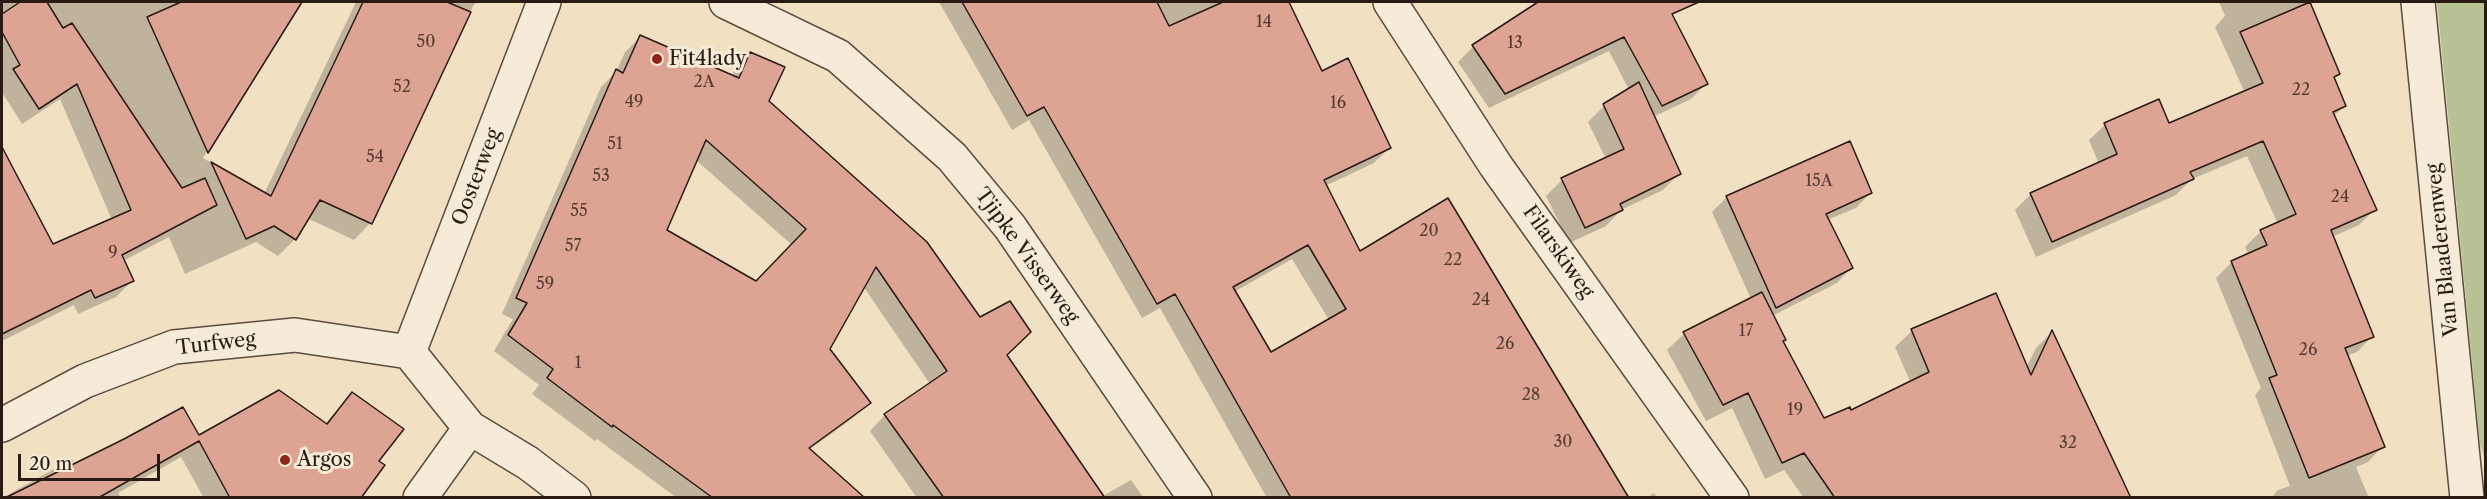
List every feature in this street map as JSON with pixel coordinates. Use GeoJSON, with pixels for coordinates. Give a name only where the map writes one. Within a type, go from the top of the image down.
{"type":"FeatureCollection","features":[{"type":"Feature","properties":{"kind":"street","name":"Oosterweg"},"geometry":{"type":"LineString","coordinates":[[409,352],[544,2]]}},
{"type":"Feature","properties":{"kind":"street","name":"Tjipke Visserweg"},"geometry":{"type":"LineString","coordinates":[[726,2],[838,56],[952,157],[1010,227],[1195,498]]}},
{"type":"Feature","properties":{"kind":"street","name":"Filarskiweg"},"geometry":{"type":"LineString","coordinates":[[1390,2],[1496,166],[1732,498]]}},
{"type":"Feature","properties":{"kind":"street","name":"Van Blaaderenweg"},"geometry":{"type":"LineString","coordinates":[[2418,2],[2467,498]]}},
{"type":"Feature","properties":{"kind":"street","name":"Turfweg"},"geometry":{"type":"LineString","coordinates":[[2,425],[85,381],[174,347],[295,335],[409,352]]}},
{"type":"Feature","properties":{"kind":"street"},"geometry":{"type":"LineString","coordinates":[[409,352],[470,428],[528,463],[574,498]]}},
{"type":"Feature","properties":{"kind":"street"},"geometry":{"type":"LineString","coordinates":[[420,498],[470,428]]}},
{"type":"Feature","properties":{"kind":"green space"},"geometry":{"type":"Polygon","coordinates":[[[2437,2],[2485,2],[2485,460],[2480,444],[2437,2]]]}},
{"type":"Feature","properties":{"kind":"building"},"geometry":{"type":"Polygon","coordinates":[[[20,2],[47,2],[63,28],[72,23],[182,188],[205,178],[217,205],[122,255],[134,281],[95,298],[91,290],[2,334],[2,147],[53,244],[131,210],[77,84],[39,109],[13,69],[20,65],[2,32],[2,14],[20,2]]]}},
{"type":"Feature","properties":{"kind":"building"},"geometry":{"type":"Polygon","coordinates":[[[181,2],[302,2],[208,153],[147,17],[181,2]]]}},
{"type":"Feature","properties":{"kind":"building"},"geometry":{"type":"Polygon","coordinates":[[[363,2],[447,2],[471,12],[372,224],[320,200],[296,240],[274,226],[246,239],[211,162],[271,196],[363,2]]]}},
{"type":"Feature","properties":{"kind":"building"},"geometry":{"type":"Polygon","coordinates":[[[962,2],[1157,2],[1169,26],[1223,2],[1289,2],[1322,71],[1348,58],[1391,148],[1324,180],[1360,251],[1448,198],[1629,498],[1291,498],[1175,294],[1157,304],[1044,107],[1027,116],[962,2]],[[1308,245],[1233,287],[1271,352],[1346,309],[1308,245]]]}},
{"type":"Feature","properties":{"kind":"building"},"geometry":{"type":"Polygon","coordinates":[[[1538,2],[1699,2],[1672,14],[1708,84],[1662,106],[1624,37],[1505,94],[1472,45],[1538,2]]]}},
{"type":"Feature","properties":{"kind":"building"},"geometry":{"type":"Polygon","coordinates":[[[2310,2],[2340,74],[2334,77],[2346,106],[2333,112],[2377,210],[2331,230],[2374,337],[2345,348],[2385,447],[2309,478],[2269,378],[2277,375],[2231,261],[2267,245],[2260,230],[2296,214],[2263,141],[2190,172],[2194,179],[2052,242],[2030,193],[2117,154],[2104,123],[2159,99],[2169,123],[2263,83],[2240,32],[2310,2]]]}},
{"type":"Feature","properties":{"kind":"building"},"geometry":{"type":"Polygon","coordinates":[[[640,35],[739,78],[750,52],[785,67],[769,101],[927,242],[980,317],[1010,301],[1031,332],[1007,355],[1105,498],[944,498],[884,414],[947,371],[876,267],[830,349],[871,403],[809,448],[865,498],[713,498],[547,378],[553,369],[508,335],[527,303],[516,298],[616,69],[623,73],[640,35]],[[706,140],[667,230],[756,281],[806,229],[706,140]]]}},
{"type":"Feature","properties":{"kind":"building"},"geometry":{"type":"Polygon","coordinates":[[[1639,82],[1681,174],[1620,204],[1623,210],[1585,228],[1561,178],[1624,149],[1603,104],[1639,82]]]}},
{"type":"Feature","properties":{"kind":"building"},"geometry":{"type":"Polygon","coordinates":[[[1850,141],[1872,193],[1826,214],[1853,268],[1776,308],[1726,196],[1850,141]]]}},
{"type":"Feature","properties":{"kind":"building"},"geometry":{"type":"Polygon","coordinates":[[[1762,292],[1786,340],[1783,341],[1824,418],[1850,407],[1851,410],[1929,372],[1911,329],[1996,293],[2031,375],[2052,330],[2131,498],[1835,498],[1804,453],[1782,463],[1748,393],[1723,405],[1683,332],[1762,292]]]}},
{"type":"Feature","properties":{"kind":"building"},"geometry":{"type":"Polygon","coordinates":[[[279,390],[327,424],[352,392],[404,429],[379,461],[385,465],[361,498],[230,498],[199,441],[98,498],[5,498],[183,407],[199,435],[279,390]]]}},
{"type":"Feature","properties":{"kind":"place","name":"Fit4lady"},"geometry":{"type":"Point","coordinates":[657,59]}},
{"type":"Feature","properties":{"kind":"place","name":"Argos"},"geometry":{"type":"Point","coordinates":[285,460]}}]}
